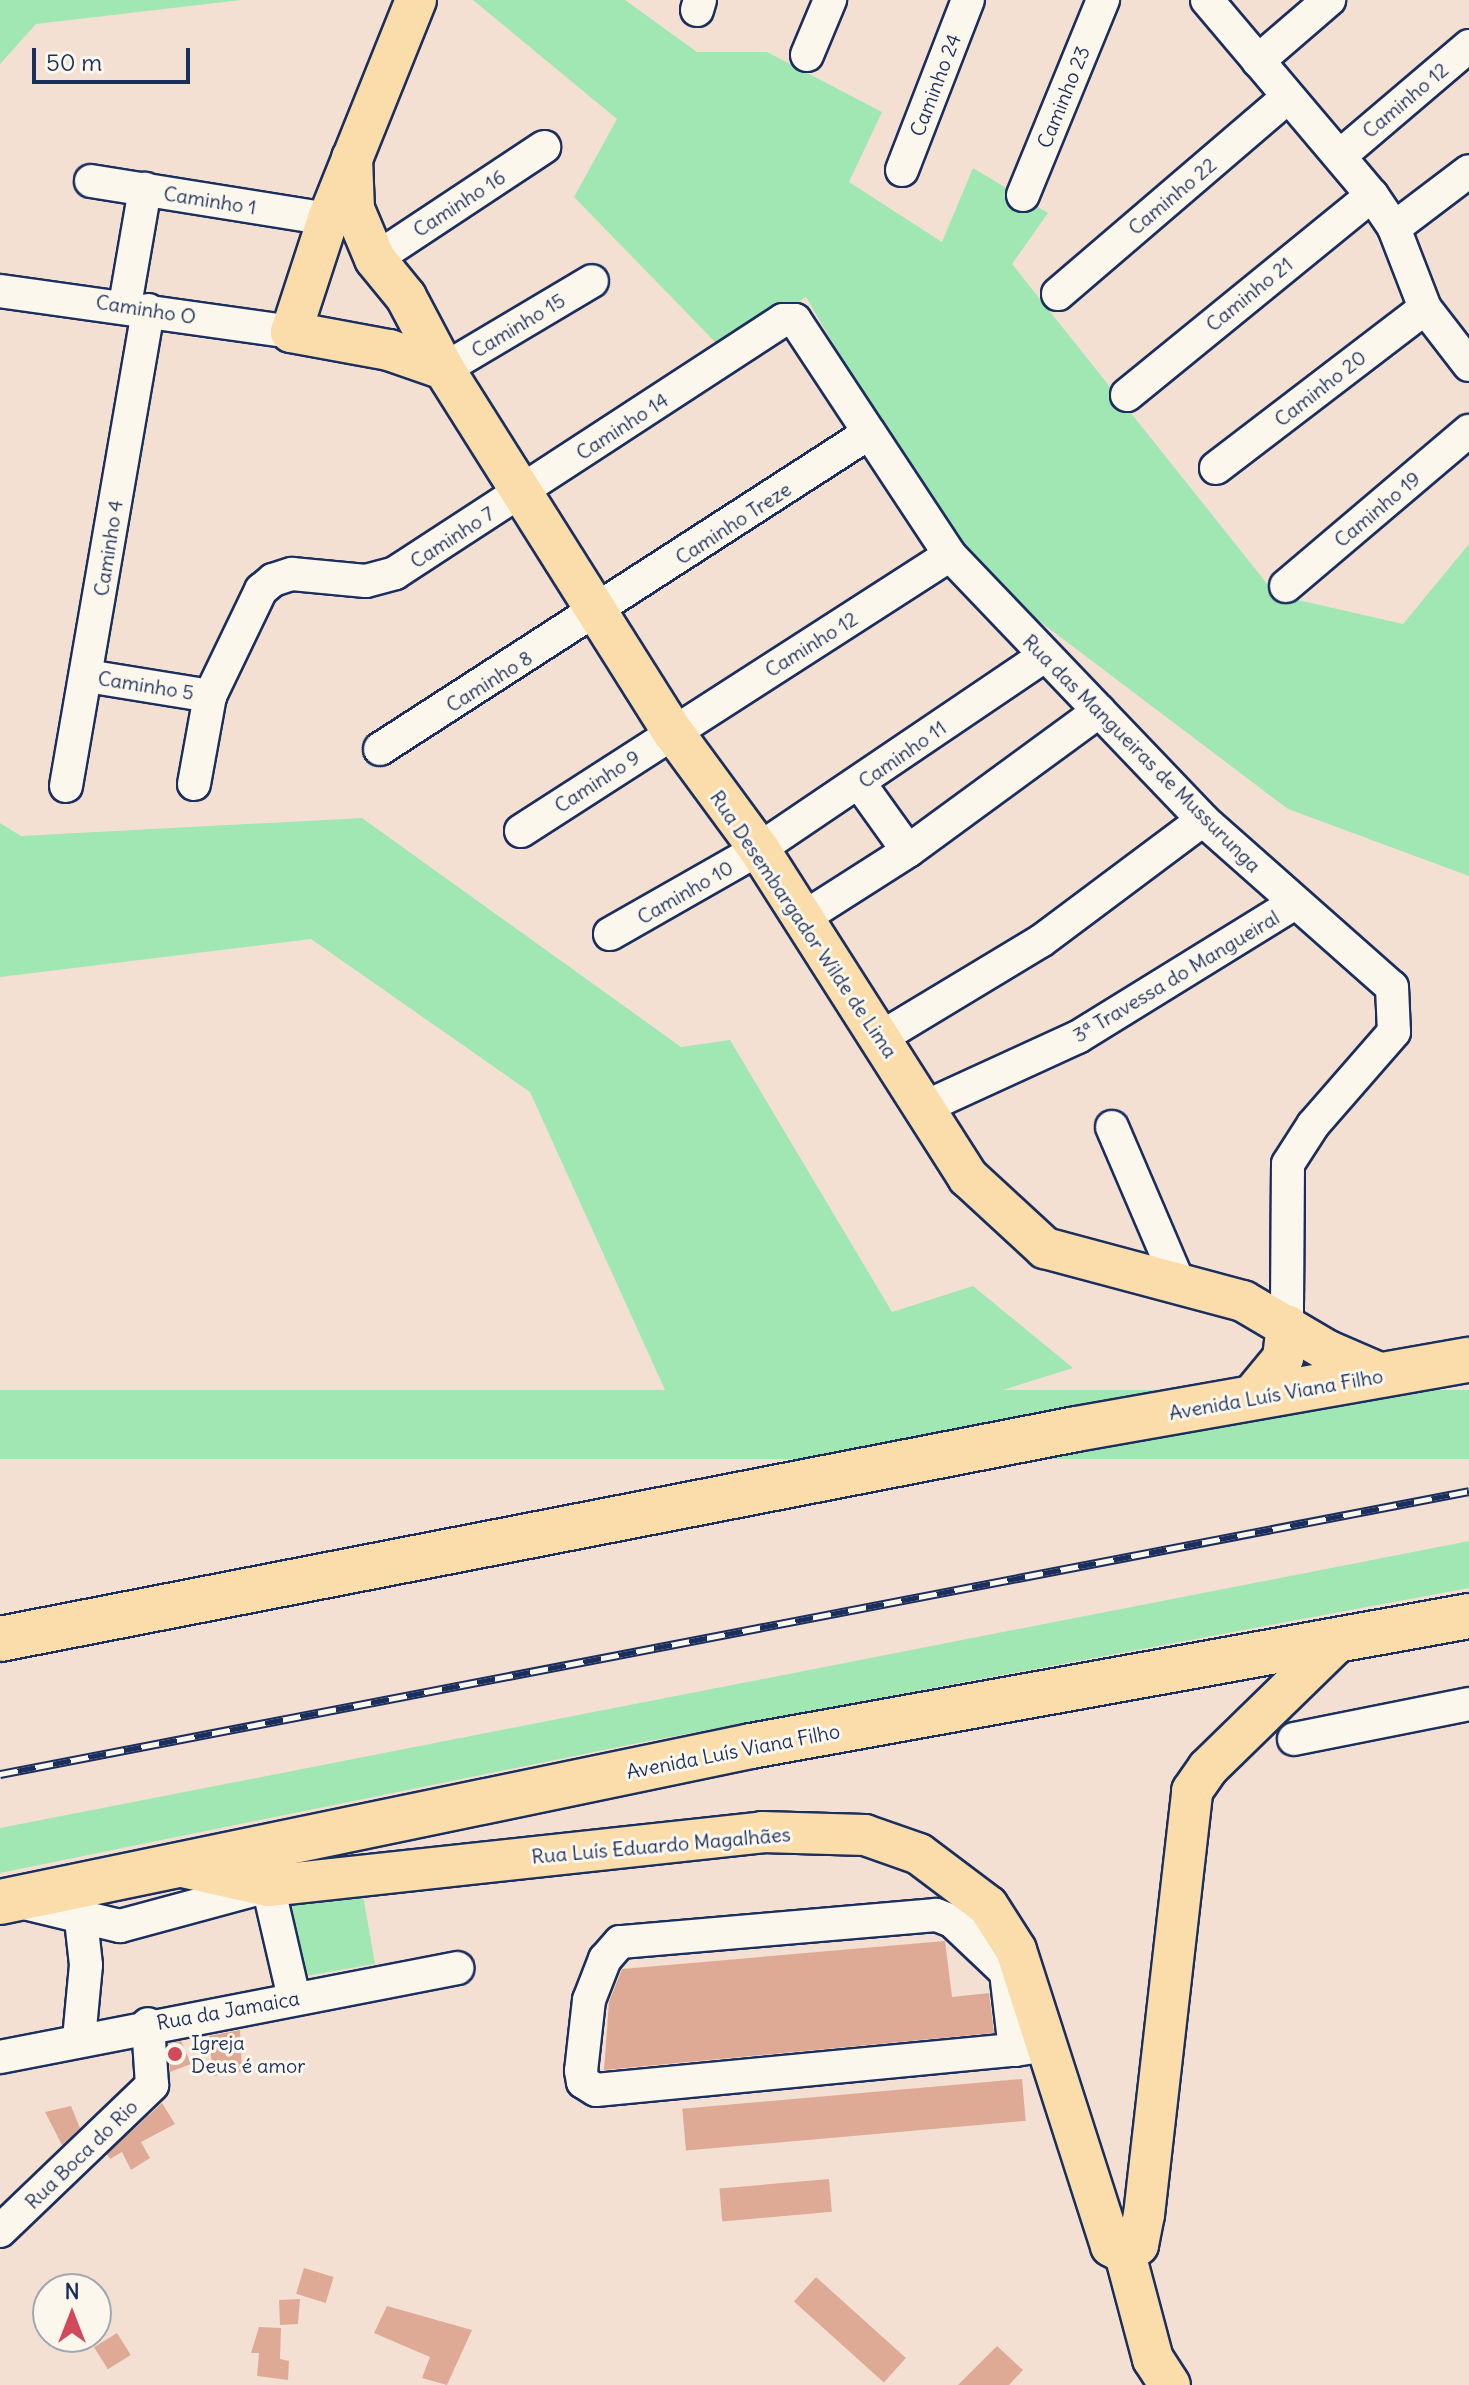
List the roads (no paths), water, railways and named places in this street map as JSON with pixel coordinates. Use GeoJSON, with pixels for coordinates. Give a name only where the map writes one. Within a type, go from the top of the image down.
{"type":"FeatureCollection","features":[{"type":"Feature","properties":{"kind":"highway","name":"Avenida Luís Viana Filho"},"geometry":{"type":"LineString","coordinates":[[0,1639],[1250,1398],[1469,1360]]}},
{"type":"Feature","properties":{"kind":"highway","name":"Avenida Luís Viana Filho"},"geometry":{"type":"LineString","coordinates":[[3,1902],[751,1746],[1469,1616]]}},
{"type":"Feature","properties":{"kind":"main road"},"geometry":{"type":"LineString","coordinates":[[416,0],[352,158],[354,237],[291,332],[389,350],[444,369]]}},
{"type":"Feature","properties":{"kind":"main road","name":"Rua Desembargador Wilde de Lima"},"geometry":{"type":"LineString","coordinates":[[354,237],[411,306],[444,369],[673,732],[759,849],[968,1177],[1045,1248],[1091,1265],[1179,1283],[1243,1301],[1384,1375]]}},
{"type":"Feature","properties":{"kind":"main road"},"geometry":{"type":"LineString","coordinates":[[389,350],[408,329],[411,306]]}},
{"type":"Feature","properties":{"kind":"main road"},"geometry":{"type":"LineString","coordinates":[[1250,1398],[1283,1358],[1287,1325]]}},
{"type":"Feature","properties":{"kind":"main road"},"geometry":{"type":"LineString","coordinates":[[1125,2254],[1138,2245],[1144,2215],[1189,1802],[1208,1768],[1339,1640]]}},
{"type":"Feature","properties":{"kind":"main road","name":"Rua Luís Eduardo Magalhães"},"geometry":{"type":"LineString","coordinates":[[178,1866],[268,1886],[762,1832],[865,1835],[919,1854],[988,1906],[1016,1950],[1030,2047],[1111,2246],[1125,2254],[1153,2359],[1170,2385]]}},
{"type":"Feature","properties":{"kind":"street"},"geometry":{"type":"LineString","coordinates":[[807,55],[830,0]]}},
{"type":"Feature","properties":{"kind":"street","name":"Caminho 24"},"geometry":{"type":"LineString","coordinates":[[902,170],[968,0]]}},
{"type":"Feature","properties":{"kind":"street","name":"Caminho 23"},"geometry":{"type":"LineString","coordinates":[[1023,195],[1103,0]]}},
{"type":"Feature","properties":{"kind":"street"},"geometry":{"type":"LineString","coordinates":[[1207,0],[1372,195],[1399,241],[1425,308],[1469,365]]}},
{"type":"Feature","properties":{"kind":"street"},"geometry":{"type":"LineString","coordinates":[[1258,61],[1329,0]]}},
{"type":"Feature","properties":{"kind":"street","name":"Caminho 12"},"geometry":{"type":"LineString","coordinates":[[1341,155],[1469,46]]}},
{"type":"Feature","properties":{"kind":"street","name":"Caminho 22"},"geometry":{"type":"LineString","coordinates":[[1058,294],[1287,98]]}},
{"type":"Feature","properties":{"kind":"street","name":"Caminho 16"},"geometry":{"type":"LineString","coordinates":[[354,237],[544,147]]}},
{"type":"Feature","properties":{"kind":"street"},"geometry":{"type":"LineString","coordinates":[[1399,241],[1469,171]]}},
{"type":"Feature","properties":{"kind":"street","name":"Caminho 1"},"geometry":{"type":"LineString","coordinates":[[91,181],[145,189],[354,237]]}},
{"type":"Feature","properties":{"kind":"street","name":"Caminho 4"},"geometry":{"type":"LineString","coordinates":[[66,786],[87,676],[136,307],[145,189]]}},
{"type":"Feature","properties":{"kind":"street","name":"Caminho 21"},"geometry":{"type":"LineString","coordinates":[[1127,395],[1372,195]]}},
{"type":"Feature","properties":{"kind":"street","name":"Caminho 15"},"geometry":{"type":"LineString","coordinates":[[444,369],[592,281]]}},
{"type":"Feature","properties":{"kind":"street","name":"Caminho O"},"geometry":{"type":"LineString","coordinates":[[0,291],[136,307],[291,332]]}},
{"type":"Feature","properties":{"kind":"street","name":"Caminho 20"},"geometry":{"type":"LineString","coordinates":[[1216,468],[1425,308]]}},
{"type":"Feature","properties":{"kind":"street","name":"Caminho 14"},"geometry":{"type":"LineString","coordinates":[[521,492],[786,319],[795,320],[814,344]]}},
{"type":"Feature","properties":{"kind":"street","name":"Rua das Mangueiras de Mussurunga"},"geometry":{"type":"LineString","coordinates":[[814,344],[950,555],[1203,820],[1392,987],[1398,1021],[1305,1135],[1288,1164],[1287,1325]]}},
{"type":"Feature","properties":{"kind":"street","name":"Caminho 19"},"geometry":{"type":"LineString","coordinates":[[1286,586],[1469,431]]}},
{"type":"Feature","properties":{"kind":"street","name":"Caminho Treze"},"geometry":{"type":"LineString","coordinates":[[597,613],[869,433]]}},
{"type":"Feature","properties":{"kind":"street","name":"Caminho 7"},"geometry":{"type":"LineString","coordinates":[[210,696],[261,590],[273,580],[292,574],[382,579],[521,492]]}},
{"type":"Feature","properties":{"kind":"street","name":"Caminho 12"},"geometry":{"type":"LineString","coordinates":[[673,732],[950,555]]}},
{"type":"Feature","properties":{"kind":"street","name":"Caminho 8"},"geometry":{"type":"LineString","coordinates":[[380,749],[597,613]]}},
{"type":"Feature","properties":{"kind":"street","name":"Caminho 11"},"geometry":{"type":"LineString","coordinates":[[759,849],[860,784],[1044,656]]}},
{"type":"Feature","properties":{"kind":"street","name":"Caminho 5"},"geometry":{"type":"LineString","coordinates":[[87,676],[210,696],[194,784]]}},
{"type":"Feature","properties":{"kind":"street"},"geometry":{"type":"LineString","coordinates":[[803,918],[908,851],[1099,711]]}},
{"type":"Feature","properties":{"kind":"street","name":"Caminho 9"},"geometry":{"type":"LineString","coordinates":[[521,831],[673,732]]}},
{"type":"Feature","properties":{"kind":"street"},"geometry":{"type":"LineString","coordinates":[[860,784],[908,851]]}},
{"type":"Feature","properties":{"kind":"street"},"geometry":{"type":"LineString","coordinates":[[880,1038],[1041,941],[1203,820]]}},
{"type":"Feature","properties":{"kind":"street","name":"Caminho 10"},"geometry":{"type":"LineString","coordinates":[[610,934],[759,849]]}},
{"type":"Feature","properties":{"kind":"street","name":"3ª Travessa do Mangueiral"},"geometry":{"type":"LineString","coordinates":[[925,1107],[1092,1029],[1295,903]]}},
{"type":"Feature","properties":{"kind":"street"},"geometry":{"type":"LineString","coordinates":[[1112,1127],[1179,1283]]}},
{"type":"Feature","properties":{"kind":"street"},"geometry":{"type":"LineString","coordinates":[[1258,1719],[1302,1736],[1469,1704]]}},
{"type":"Feature","properties":{"kind":"street"},"geometry":{"type":"LineString","coordinates":[[3,1902],[56,1907],[81,1920],[120,1926],[268,1886],[294,1998]]}},
{"type":"Feature","properties":{"kind":"street"},"geometry":{"type":"LineString","coordinates":[[936,1915],[952,1921],[1006,1972],[1030,2047],[596,2090],[583,2082],[581,2071],[589,2000],[605,1959],[620,1942],[936,1915]]}},
{"type":"Feature","properties":{"kind":"street"},"geometry":{"type":"LineString","coordinates":[[79,2039],[86,1965],[81,1920]]}},
{"type":"Feature","properties":{"kind":"street","name":"Rua da Jamaica"},"geometry":{"type":"LineString","coordinates":[[0,2057],[148,2024],[457,1968]]}},
{"type":"Feature","properties":{"kind":"street","name":"Rua Boca do Rio"},"geometry":{"type":"LineString","coordinates":[[0,2231],[152,2085],[148,2024]]}},
{"type":"Feature","properties":{"kind":"railway"},"geometry":{"type":"LineString","coordinates":[[0,1774],[1469,1491]]}},
{"type":"Feature","properties":{"kind":"place","name":"Igreja Deus é amor"},"geometry":{"type":"Point","coordinates":[175,2054]}}]}
